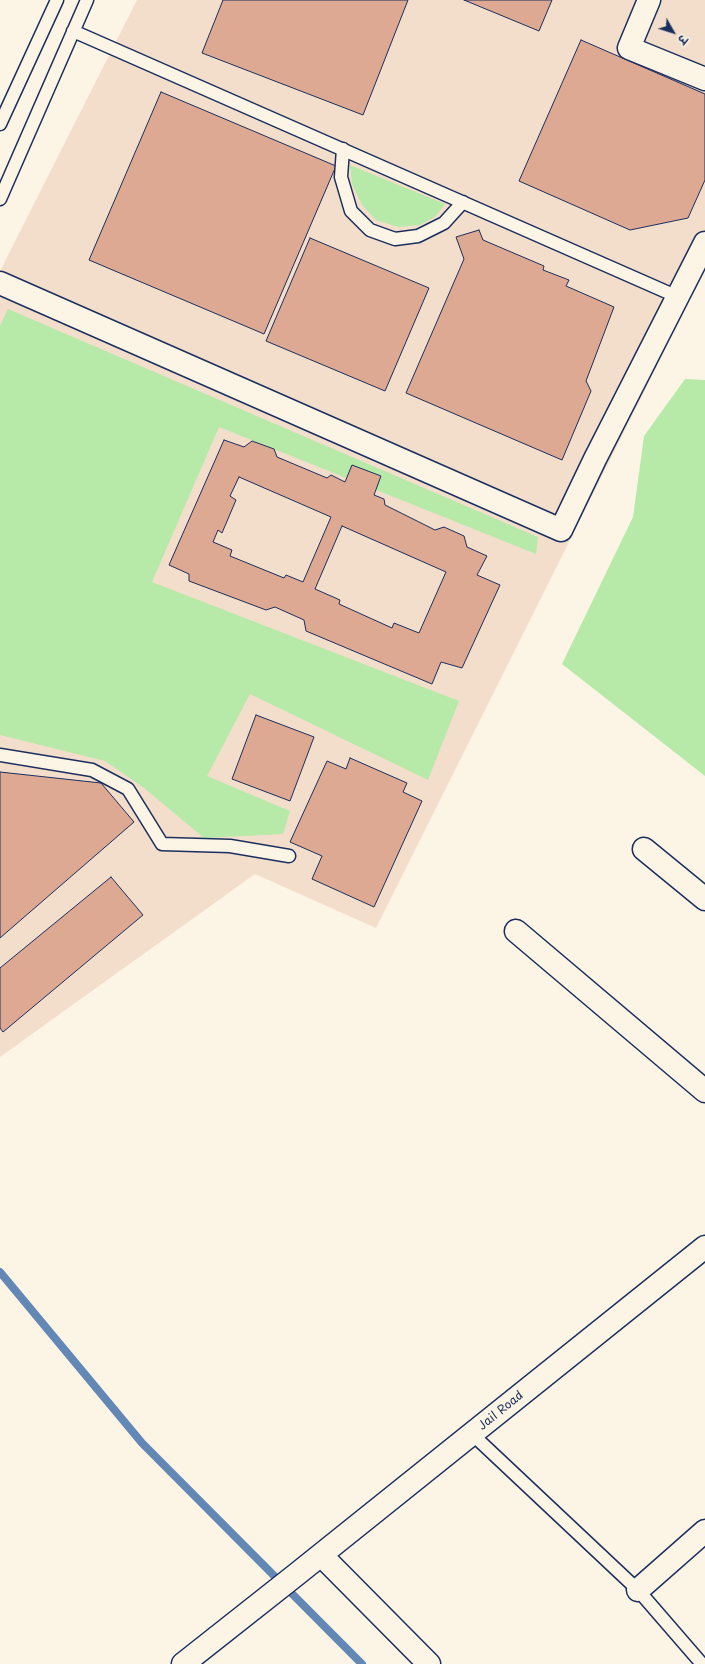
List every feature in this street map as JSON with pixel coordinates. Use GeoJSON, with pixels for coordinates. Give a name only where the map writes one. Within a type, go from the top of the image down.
{"type":"FeatureCollection","features":[{"type":"Feature","properties":{"kind":"street"},"geometry":{"type":"LineString","coordinates":[[649,0],[628,48],[705,79]]}},
{"type":"Feature","properties":{"kind":"street"},"geometry":{"type":"LineString","coordinates":[[0,284],[562,530],[595,459],[705,243]]}},
{"type":"Feature","properties":{"kind":"street"},"geometry":{"type":"LineString","coordinates":[[644,849],[705,899]]}},
{"type":"Feature","properties":{"kind":"street"},"geometry":{"type":"LineString","coordinates":[[516,932],[705,1091]]}},
{"type":"Feature","properties":{"kind":"street","name":"Jail Road"},"geometry":{"type":"LineString","coordinates":[[183,1664],[705,1247]]}},
{"type":"Feature","properties":{"kind":"street"},"geometry":{"type":"LineString","coordinates":[[638,1590],[705,1531]]}},
{"type":"Feature","properties":{"kind":"street"},"geometry":{"type":"LineString","coordinates":[[321,1555],[429,1664]]}},
{"type":"Feature","properties":{"kind":"lane"},"geometry":{"type":"LineString","coordinates":[[0,124],[57,0]]}},
{"type":"Feature","properties":{"kind":"lane"},"geometry":{"type":"LineString","coordinates":[[0,199],[87,0]]}},
{"type":"Feature","properties":{"kind":"lane"},"geometry":{"type":"LineString","coordinates":[[73,31],[678,297]]}},
{"type":"Feature","properties":{"kind":"lane"},"geometry":{"type":"LineString","coordinates":[[343,149],[341,177],[351,210],[370,230],[395,238],[418,236],[444,223],[463,202]]}},
{"type":"Feature","properties":{"kind":"lane"},"geometry":{"type":"LineString","coordinates":[[0,755],[92,770],[128,789],[162,844],[230,846],[289,856]]}},
{"type":"Feature","properties":{"kind":"lane"},"geometry":{"type":"LineString","coordinates":[[472,1434],[638,1590],[702,1664]]}},
{"type":"Feature","properties":{"kind":"shaded area"},"geometry":{"type":"Polygon","coordinates":[[[137,0],[705,0],[705,270],[376,928],[255,874],[0,1057],[0,271],[137,0]]]}},
{"type":"Feature","properties":{"kind":"green space"},"geometry":{"type":"Polygon","coordinates":[[[350,165],[445,204],[435,217],[420,225],[398,227],[376,220],[362,205],[352,184],[350,165]]]}},
{"type":"Feature","properties":{"kind":"green space"},"geometry":{"type":"Polygon","coordinates":[[[8,309],[538,537],[536,554],[219,427],[152,582],[459,701],[428,780],[250,694],[207,776],[290,811],[283,834],[204,838],[144,788],[105,761],[0,735],[0,326],[8,309]]]}},
{"type":"Feature","properties":{"kind":"green space"},"geometry":{"type":"Polygon","coordinates":[[[685,379],[705,380],[705,776],[562,664],[633,517],[644,436],[685,379]]]}},
{"type":"Feature","properties":{"kind":"building"},"geometry":{"type":"Polygon","coordinates":[[[223,0],[408,0],[363,115],[202,53],[223,0]]]}},
{"type":"Feature","properties":{"kind":"building"},"geometry":{"type":"Polygon","coordinates":[[[464,0],[552,0],[539,31],[464,0]]]}},
{"type":"Feature","properties":{"kind":"building"},"geometry":{"type":"Polygon","coordinates":[[[581,40],[705,94],[705,180],[688,218],[630,230],[519,181],[581,40]]]}},
{"type":"Feature","properties":{"kind":"building"},"geometry":{"type":"Polygon","coordinates":[[[161,92],[336,166],[264,334],[89,260],[161,92]]]}},
{"type":"Feature","properties":{"kind":"building"},"geometry":{"type":"Polygon","coordinates":[[[479,230],[483,240],[544,266],[543,270],[569,280],[566,286],[614,307],[586,381],[591,391],[562,460],[406,393],[464,259],[456,237],[479,230]]]}},
{"type":"Feature","properties":{"kind":"building"},"geometry":{"type":"Polygon","coordinates":[[[310,238],[429,288],[385,391],[266,341],[310,238]]]}},
{"type":"Feature","properties":{"kind":"building"},"geometry":{"type":"Polygon","coordinates":[[[224,440],[244,447],[252,441],[274,449],[277,457],[327,478],[331,475],[345,482],[352,465],[381,476],[374,495],[384,499],[385,505],[435,530],[444,527],[464,536],[467,547],[487,556],[477,575],[500,585],[462,668],[441,662],[432,684],[306,631],[304,620],[275,607],[266,610],[189,581],[189,574],[169,565],[224,440]],[[239,477],[230,496],[236,500],[222,533],[218,530],[213,542],[232,550],[230,556],[284,578],[286,575],[303,582],[331,517],[239,477]],[[342,526],[315,589],[340,600],[339,604],[392,628],[394,623],[419,633],[446,572],[342,526]]]}},
{"type":"Feature","properties":{"kind":"building"},"geometry":{"type":"Polygon","coordinates":[[[256,715],[314,737],[290,801],[232,779],[256,715]]]}},
{"type":"Feature","properties":{"kind":"building"},"geometry":{"type":"Polygon","coordinates":[[[350,758],[407,783],[403,792],[422,801],[374,907],[312,879],[322,856],[290,842],[327,761],[346,769],[350,758]]]}},
{"type":"Feature","properties":{"kind":"building"},"geometry":{"type":"Polygon","coordinates":[[[0,772],[101,783],[134,822],[0,938],[0,772]]]}},
{"type":"Feature","properties":{"kind":"building"},"geometry":{"type":"Polygon","coordinates":[[[111,877],[143,915],[3,1032],[0,1028],[0,968],[111,877]]]}},
{"type":"Feature","properties":{"kind":"waterway"},"geometry":{"type":"LineString","coordinates":[[0,1272],[142,1443],[362,1664]]}}]}
